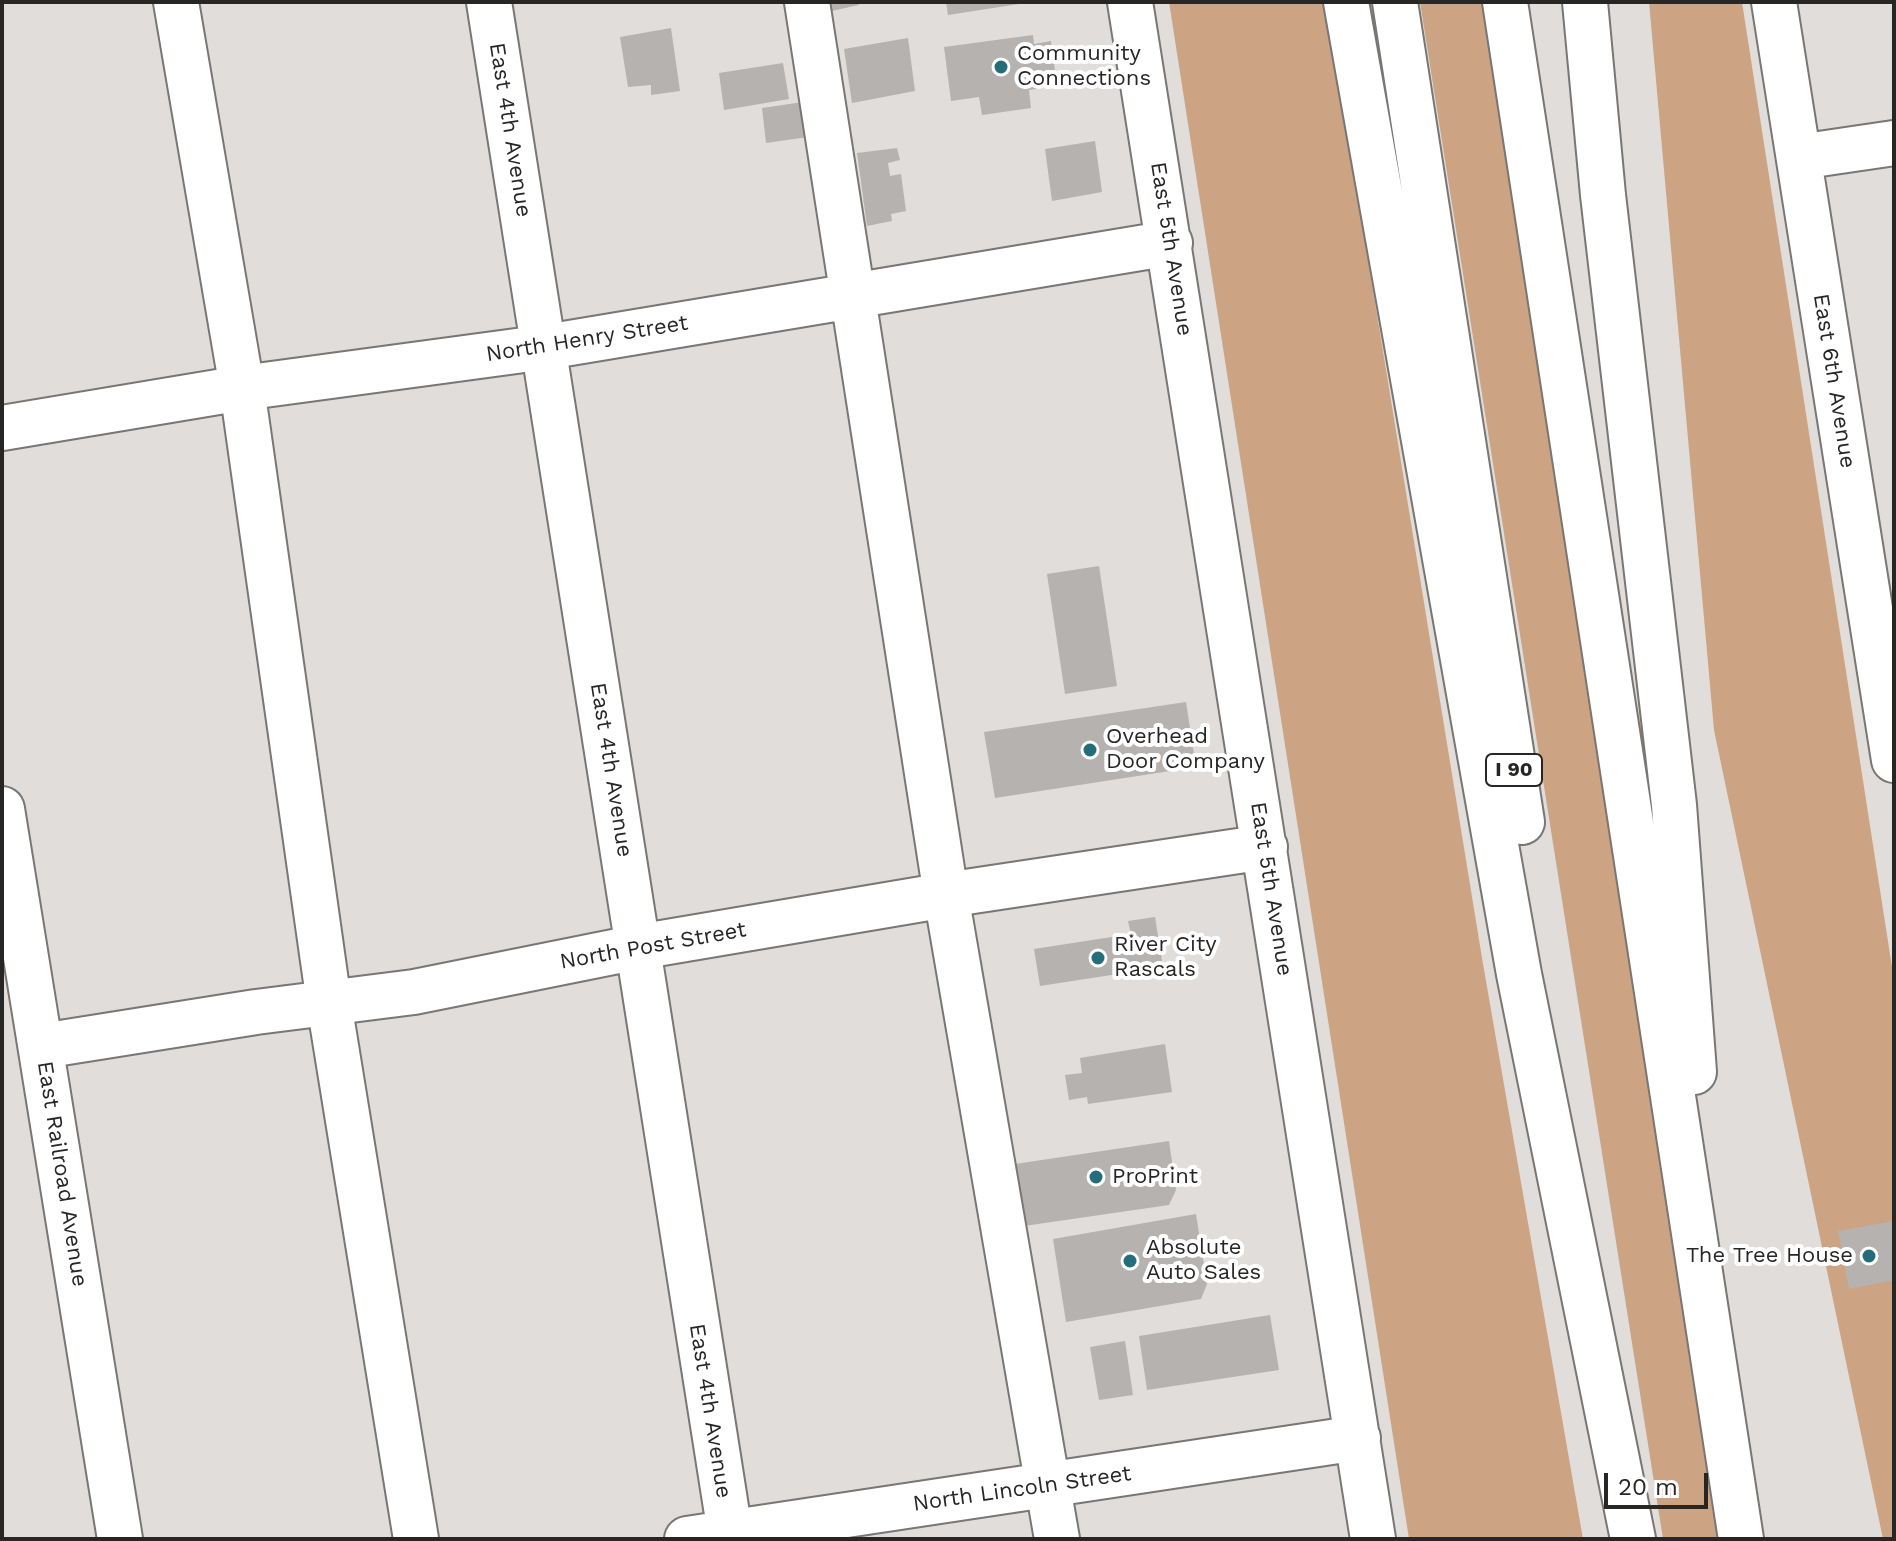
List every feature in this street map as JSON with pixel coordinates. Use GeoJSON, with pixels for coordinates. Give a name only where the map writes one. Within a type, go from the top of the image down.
{"type":"FeatureCollection","features":[{"type":"Feature","properties":{"kind":"main road"},"geometry":{"type":"LineString","coordinates":[[176,2],[242,388],[329,1003],[416,1539]]}},
{"type":"Feature","properties":{"kind":"main road","name":"East 4th Avenue"},"geometry":{"type":"LineString","coordinates":[[489,2],[546,347],[730,1536]]}},
{"type":"Feature","properties":{"kind":"main road"},"geometry":{"type":"LineString","coordinates":[[807,2],[946,895],[1057,1539]]}},
{"type":"Feature","properties":{"kind":"main road","name":"East 5th Avenue"},"geometry":{"type":"LineString","coordinates":[[1130,2],[1373,1539]]}},
{"type":"Feature","properties":{"kind":"main road"},"geometry":{"type":"LineString","coordinates":[[1346,2],[1519,974],[1634,1539]]}},
{"type":"Feature","properties":{"kind":"main road","name":"I 90"},"geometry":{"type":"LineString","coordinates":[[1395,2],[1634,1539]]}},
{"type":"Feature","properties":{"kind":"main road"},"geometry":{"type":"LineString","coordinates":[[1505,2],[1741,1539]]}},
{"type":"Feature","properties":{"kind":"main road"},"geometry":{"type":"LineString","coordinates":[[1585,2],[1603,195],[1674,805],[1720,1418]]}},
{"type":"Feature","properties":{"kind":"main road","name":"East 6th Avenue"},"geometry":{"type":"LineString","coordinates":[[1774,2],[1893,753]]}},
{"type":"Feature","properties":{"kind":"main road"},"geometry":{"type":"LineString","coordinates":[[1799,157],[1894,143]]}},
{"type":"Feature","properties":{"kind":"main road","name":"North Henry Street"},"geometry":{"type":"LineString","coordinates":[[2,428],[242,388],[546,347],[1170,243]]}},
{"type":"Feature","properties":{"kind":"main road","name":"East Railroad Avenue"},"geometry":{"type":"LineString","coordinates":[[2,809],[120,1539]]}},
{"type":"Feature","properties":{"kind":"main road","name":"North Post Street"},"geometry":{"type":"LineString","coordinates":[[42,1046],[414,992],[638,947],[946,895],[1265,847]]}},
{"type":"Feature","properties":{"kind":"main road","name":"North Lincoln Street"},"geometry":{"type":"LineString","coordinates":[[687,1539],[730,1536],[1358,1438]]}},
{"type":"Feature","properties":{"kind":"shaded area"},"geometry":{"type":"Polygon","coordinates":[[[1169,2],[1326,2],[1482,958],[1583,1539],[1409,1539],[1169,2]]]}},
{"type":"Feature","properties":{"kind":"shaded area"},"geometry":{"type":"Polygon","coordinates":[[[1420,2],[1482,2],[1724,1539],[1663,1539],[1420,2]]]}},
{"type":"Feature","properties":{"kind":"shaded area"},"geometry":{"type":"Polygon","coordinates":[[[1649,2],[1742,2],[1894,980],[1894,1539],[1883,1539],[1714,730],[1649,2]]]}},
{"type":"Feature","properties":{"kind":"building"},"geometry":{"type":"Polygon","coordinates":[[[826,2],[858,2],[859,5],[827,12],[826,2]]]}},
{"type":"Feature","properties":{"kind":"building"},"geometry":{"type":"Polygon","coordinates":[[[946,2],[1019,2],[1019,4],[948,15],[946,2]]]}},
{"type":"Feature","properties":{"kind":"building"},"geometry":{"type":"Polygon","coordinates":[[[671,28],[680,91],[651,95],[651,85],[628,87],[620,37],[671,28]]]}},
{"type":"Feature","properties":{"kind":"building","name":"Community Connections"},"geometry":{"type":"Polygon","coordinates":[[[1033,35],[1034,44],[1051,41],[1057,86],[1029,90],[1031,108],[982,115],[979,97],[951,101],[944,47],[1033,35]]]}},
{"type":"Feature","properties":{"kind":"building"},"geometry":{"type":"Polygon","coordinates":[[[908,38],[915,91],[852,103],[844,49],[908,38]]]}},
{"type":"Feature","properties":{"kind":"building"},"geometry":{"type":"Polygon","coordinates":[[[783,63],[789,99],[724,110],[719,73],[783,63]]]}},
{"type":"Feature","properties":{"kind":"building"},"geometry":{"type":"Polygon","coordinates":[[[803,102],[808,137],[766,143],[762,108],[803,102]]]}},
{"type":"Feature","properties":{"kind":"building"},"geometry":{"type":"Polygon","coordinates":[[[1095,141],[1102,192],[1052,201],[1045,149],[1095,141]]]}},
{"type":"Feature","properties":{"kind":"building"},"geometry":{"type":"Polygon","coordinates":[[[897,148],[900,160],[888,163],[890,176],[901,174],[906,211],[891,214],[892,221],[867,226],[857,153],[897,148]]]}},
{"type":"Feature","properties":{"kind":"building"},"geometry":{"type":"Polygon","coordinates":[[[1099,566],[1117,686],[1065,694],[1047,574],[1099,566]]]}},
{"type":"Feature","properties":{"kind":"building","name":"Overhead Door Company"},"geometry":{"type":"Polygon","coordinates":[[[1186,702],[1196,767],[995,798],[984,732],[1186,702]]]}},
{"type":"Feature","properties":{"kind":"building","name":"River City Rascals"},"geometry":{"type":"Polygon","coordinates":[[[1155,917],[1163,967],[1040,986],[1034,949],[1131,934],[1128,921],[1155,917]]]}},
{"type":"Feature","properties":{"kind":"building"},"geometry":{"type":"Polygon","coordinates":[[[1165,1044],[1172,1092],[1088,1104],[1087,1097],[1069,1100],[1065,1075],[1082,1073],[1080,1058],[1165,1044]]]}},
{"type":"Feature","properties":{"kind":"building","name":"ProPrint"},"geometry":{"type":"Polygon","coordinates":[[[1169,1141],[1176,1190],[1169,1205],[1024,1226],[1015,1164],[1169,1141]]]}},
{"type":"Feature","properties":{"kind":"building","name":"Absolute Auto Sales"},"geometry":{"type":"Polygon","coordinates":[[[1196,1214],[1207,1284],[1201,1299],[1066,1322],[1053,1239],[1196,1214]]]}},
{"type":"Feature","properties":{"kind":"building","name":"The Tree House"},"geometry":{"type":"Polygon","coordinates":[[[1894,1221],[1894,1280],[1849,1289],[1838,1231],[1894,1221]]]}},
{"type":"Feature","properties":{"kind":"building"},"geometry":{"type":"Polygon","coordinates":[[[1270,1315],[1279,1370],[1147,1390],[1139,1336],[1270,1315]]]}},
{"type":"Feature","properties":{"kind":"building"},"geometry":{"type":"Polygon","coordinates":[[[1125,1341],[1133,1395],[1099,1400],[1090,1347],[1125,1341]]]}},
{"type":"Feature","properties":{"kind":"place","name":"Community Connections"},"geometry":{"type":"Point","coordinates":[1001,67]}},
{"type":"Feature","properties":{"kind":"place","name":"Overhead Door Company"},"geometry":{"type":"Point","coordinates":[1090,750]}},
{"type":"Feature","properties":{"kind":"place","name":"River City Rascals"},"geometry":{"type":"Point","coordinates":[1098,958]}},
{"type":"Feature","properties":{"kind":"place","name":"ProPrint"},"geometry":{"type":"Point","coordinates":[1096,1177]}},
{"type":"Feature","properties":{"kind":"place","name":"The Tree House"},"geometry":{"type":"Point","coordinates":[1869,1256]}},
{"type":"Feature","properties":{"kind":"place","name":"Absolute Auto Sales"},"geometry":{"type":"Point","coordinates":[1130,1261]}}]}
